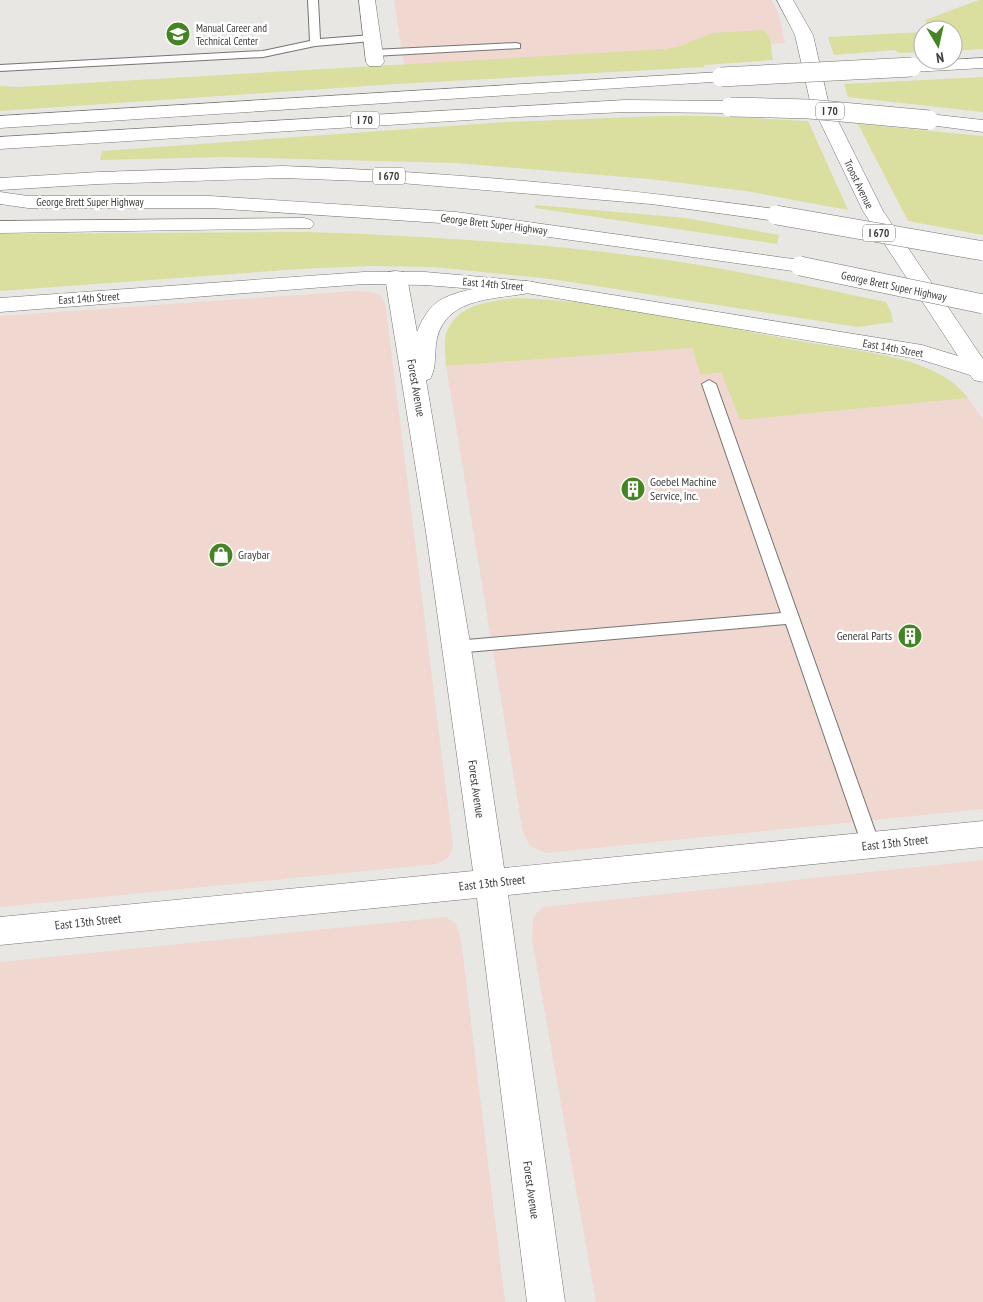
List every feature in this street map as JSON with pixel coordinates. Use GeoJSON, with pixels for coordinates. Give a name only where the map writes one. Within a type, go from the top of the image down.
{"type":"FeatureCollection","features":[{"type":"Feature","properties":{"kind":"main road"},"geometry":{"type":"LineString","coordinates":[[367,0],[373,51]]}},
{"type":"Feature","properties":{"kind":"main road","name":"Troost Avenue"},"geometry":{"type":"LineString","coordinates":[[785,0],[804,35],[819,101],[873,211],[981,373]]}},
{"type":"Feature","properties":{"kind":"main road"},"geometry":{"type":"LineString","coordinates":[[0,122],[721,77],[983,63]]}},
{"type":"Feature","properties":{"kind":"main road","name":"I 70"},"geometry":{"type":"LineString","coordinates":[[0,143],[517,110],[625,106],[809,109],[983,126]]}},
{"type":"Feature","properties":{"kind":"main road","name":"I 670"},"geometry":{"type":"LineString","coordinates":[[0,184],[99,178],[283,172],[389,176],[650,198],[776,215],[983,251]]}},
{"type":"Feature","properties":{"kind":"main road","name":"George Brett Super Highway"},"geometry":{"type":"LineString","coordinates":[[0,198],[28,202],[210,202],[456,218],[800,266],[983,304]]}},
{"type":"Feature","properties":{"kind":"main road"},"geometry":{"type":"LineString","coordinates":[[0,227],[274,225],[456,218]]}},
{"type":"Feature","properties":{"kind":"main road","name":"East 14th Street"},"geometry":{"type":"LineString","coordinates":[[0,305],[396,277],[526,287],[922,352],[981,373]]}},
{"type":"Feature","properties":{"kind":"main road","name":"Forest Avenue"},"geometry":{"type":"LineString","coordinates":[[396,277],[420,408],[490,884],[546,1302]]}},
{"type":"Feature","properties":{"kind":"main road"},"geometry":{"type":"LineString","coordinates":[[420,408],[423,349],[430,328],[443,307],[481,294],[526,287]]}},
{"type":"Feature","properties":{"kind":"main road","name":"East 13th Street"},"geometry":{"type":"LineString","coordinates":[[0,931],[983,834]]}},
{"type":"Feature","properties":{"kind":"lane"},"geometry":{"type":"LineString","coordinates":[[313,0],[315,43]]}},
{"type":"Feature","properties":{"kind":"lane"},"geometry":{"type":"LineString","coordinates":[[0,68],[87,65],[263,54],[315,43],[373,51],[516,46]]}},
{"type":"Feature","properties":{"kind":"lane"},"geometry":{"type":"LineString","coordinates":[[709,384],[871,845]]}},
{"type":"Feature","properties":{"kind":"lane"},"geometry":{"type":"LineString","coordinates":[[455,647],[792,618]]}},
{"type":"Feature","properties":{"kind":"shaded area"},"geometry":{"type":"Polygon","coordinates":[[[394,0],[772,0],[779,15],[785,43],[404,65],[394,0]]]}},
{"type":"Feature","properties":{"kind":"shaded area"},"geometry":{"type":"Polygon","coordinates":[[[355,291],[371,292],[380,295],[385,302],[453,846],[448,858],[437,864],[0,907],[0,316],[355,291]]]}},
{"type":"Feature","properties":{"kind":"shaded area"},"geometry":{"type":"Polygon","coordinates":[[[692,348],[721,372],[740,420],[968,398],[983,419],[983,809],[546,853],[530,846],[523,833],[446,366],[692,348]]]}},
{"type":"Feature","properties":{"kind":"shaded area"},"geometry":{"type":"Polygon","coordinates":[[[983,860],[983,1302],[596,1302],[532,940],[533,917],[543,907],[983,860]]]}},
{"type":"Feature","properties":{"kind":"shaded area"},"geometry":{"type":"Polygon","coordinates":[[[446,917],[456,924],[461,940],[505,1302],[0,1302],[0,962],[446,917]]]}},
{"type":"Feature","properties":{"kind":"green space"},"geometry":{"type":"Polygon","coordinates":[[[983,0],[983,49],[963,50],[963,20],[925,20],[983,0]]]}},
{"type":"Feature","properties":{"kind":"green space"},"geometry":{"type":"Polygon","coordinates":[[[764,30],[770,39],[773,60],[704,65],[704,67],[396,84],[0,111],[0,86],[17,87],[666,49],[681,46],[713,33],[764,30]]]}},
{"type":"Feature","properties":{"kind":"green space"},"geometry":{"type":"Polygon","coordinates":[[[913,33],[913,52],[899,53],[895,50],[834,55],[828,37],[913,33]]]}},
{"type":"Feature","properties":{"kind":"green space"},"geometry":{"type":"Polygon","coordinates":[[[983,77],[983,112],[848,97],[844,84],[983,77]]]}},
{"type":"Feature","properties":{"kind":"green space"},"geometry":{"type":"Polygon","coordinates":[[[708,116],[808,121],[848,210],[746,191],[650,179],[455,163],[225,157],[100,160],[102,151],[506,122],[708,116]]]}},
{"type":"Feature","properties":{"kind":"green space"},"geometry":{"type":"Polygon","coordinates":[[[858,124],[983,136],[983,235],[908,221],[858,124]]]}},
{"type":"Feature","properties":{"kind":"green space"},"geometry":{"type":"Polygon","coordinates":[[[536,205],[686,218],[779,235],[777,244],[535,208],[536,205]]]}},
{"type":"Feature","properties":{"kind":"green space"},"geometry":{"type":"Polygon","coordinates":[[[306,232],[494,242],[588,250],[681,262],[783,280],[886,302],[893,322],[858,327],[551,279],[434,267],[369,266],[299,269],[0,291],[0,234],[306,232]]]}},
{"type":"Feature","properties":{"kind":"green space"},"geometry":{"type":"Polygon","coordinates":[[[517,298],[623,308],[883,355],[915,363],[935,372],[955,385],[968,398],[740,420],[721,372],[701,375],[692,348],[446,366],[445,339],[455,319],[463,312],[483,303],[517,298]]]}},
{"type":"Feature","properties":{"kind":"place","name":"Manual Career and Technical Center"},"geometry":{"type":"Point","coordinates":[178,34]}},
{"type":"Feature","properties":{"kind":"place","name":"Goebel Machine Service, Inc."},"geometry":{"type":"Point","coordinates":[633,489]}},
{"type":"Feature","properties":{"kind":"place","name":"Graybar"},"geometry":{"type":"Point","coordinates":[221,555]}},
{"type":"Feature","properties":{"kind":"place","name":"General Parts"},"geometry":{"type":"Point","coordinates":[910,636]}}]}
